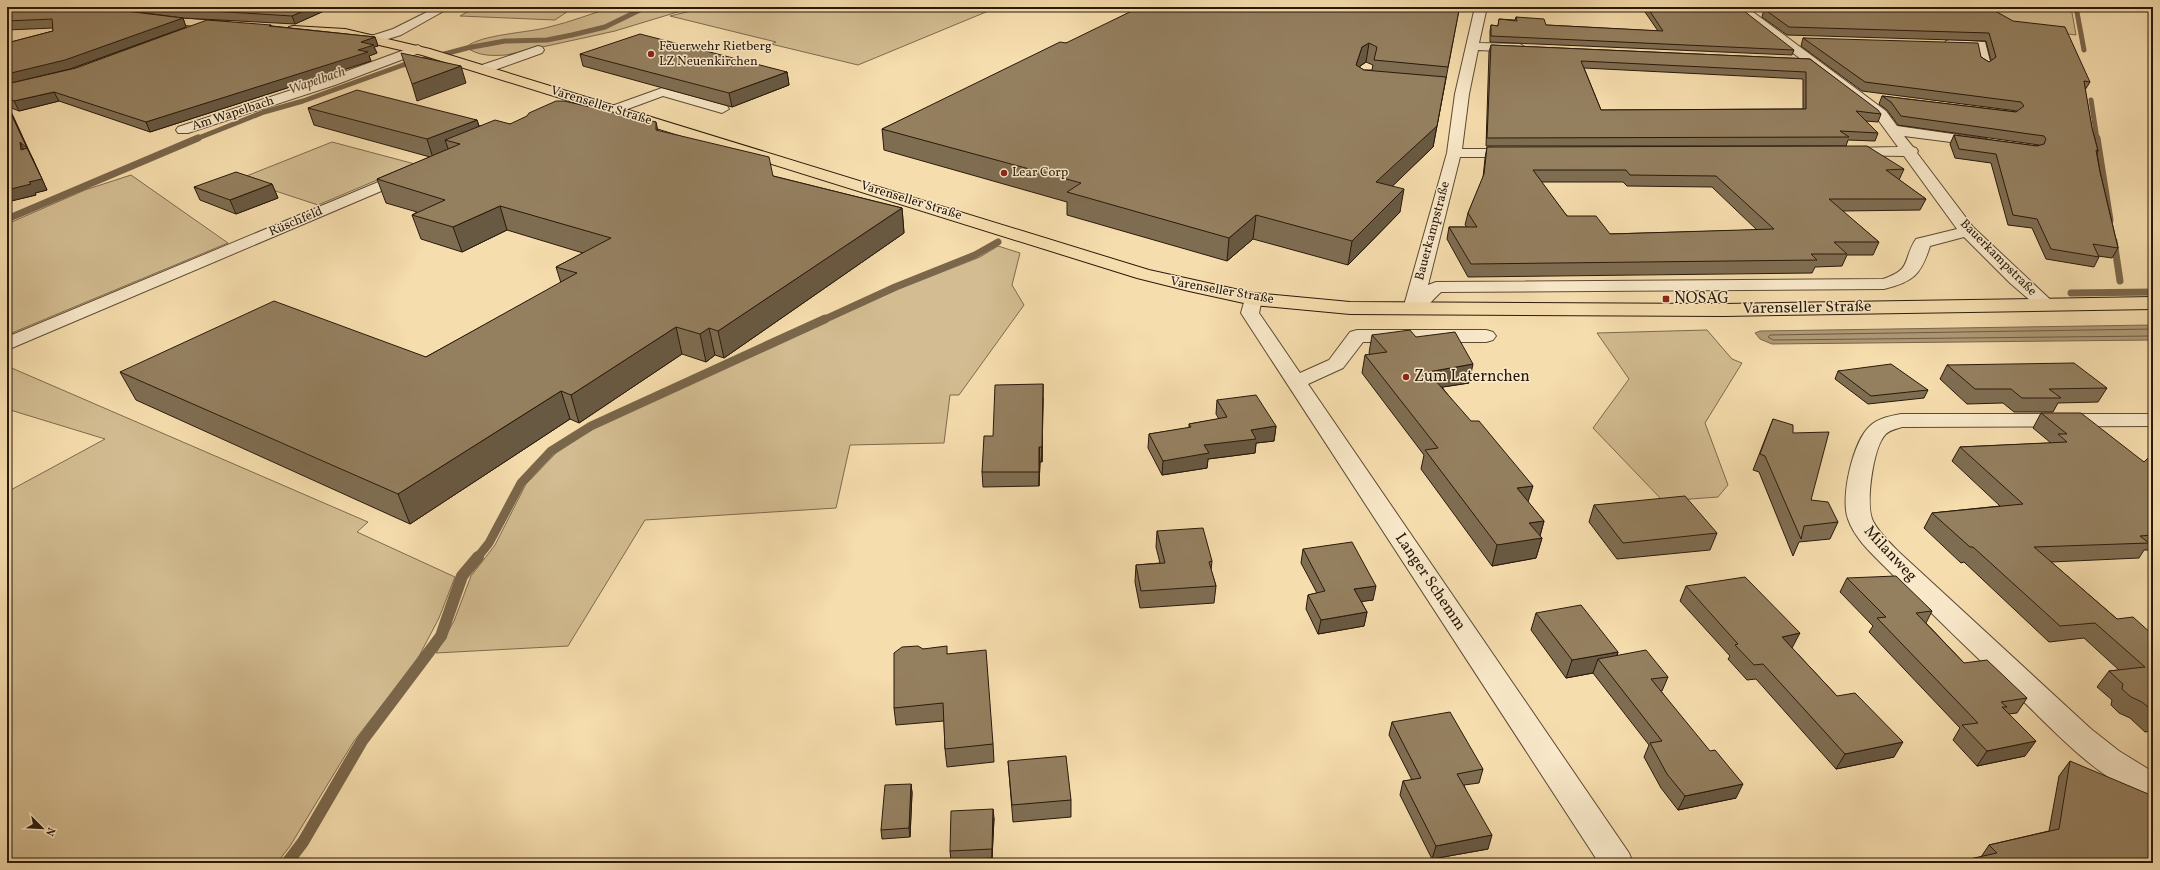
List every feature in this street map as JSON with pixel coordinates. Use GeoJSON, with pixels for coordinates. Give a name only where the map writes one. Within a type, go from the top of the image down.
{"type":"FeatureCollection","features":[{"type":"Feature","properties":{"kind":"main road"},"geometry":{"type":"LineString","coordinates":[[143,18],[238,27]]}},
{"type":"Feature","properties":{"kind":"main road","name":"Varenseller Straße"},"geometry":{"type":"LineString","coordinates":[[283,30],[334,32],[375,39],[422,50],[1150,276],[1253,299],[1350,308],[1412,309],[1724,310],[2153,303]]}},
{"type":"Feature","properties":{"kind":"street","name":"Bauerkampstraße"},"geometry":{"type":"LineString","coordinates":[[1412,309],[1454,153],[1462,94],[1481,7]]}},
{"type":"Feature","properties":{"kind":"street"},"geometry":{"type":"LineString","coordinates":[[1823,12],[1857,13],[1862,9],[1860,7]]}},
{"type":"Feature","properties":{"kind":"street"},"geometry":{"type":"LineString","coordinates":[[375,39],[414,25],[436,12],[433,8]]}},
{"type":"Feature","properties":{"kind":"street"},"geometry":{"type":"LineString","coordinates":[[1730,11],[1769,12]]}},
{"type":"Feature","properties":{"kind":"street","name":"Bauerkampstraße"},"geometry":{"type":"LineString","coordinates":[[1746,11],[1861,96],[1881,114],[1911,151],[1966,231],[2016,279],[2046,304]]}},
{"type":"Feature","properties":{"kind":"street"},"geometry":{"type":"LineString","coordinates":[[178,36],[207,25]]}},
{"type":"Feature","properties":{"kind":"street"},"geometry":{"type":"LineString","coordinates":[[1784,40],[1808,41]]}},
{"type":"Feature","properties":{"kind":"street"},"geometry":{"type":"LineString","coordinates":[[1934,44],[1981,45],[1985,65]]}},
{"type":"Feature","properties":{"kind":"street"},"geometry":{"type":"LineString","coordinates":[[1472,46],[1534,48]]}},
{"type":"Feature","properties":{"kind":"street","name":"Am Wapelbach"},"geometry":{"type":"LineString","coordinates":[[183,130],[422,50]]}},
{"type":"Feature","properties":{"kind":"street"},"geometry":{"type":"LineString","coordinates":[[484,70],[538,50]]}},
{"type":"Feature","properties":{"kind":"street"},"geometry":{"type":"LineString","coordinates":[[1790,60],[1813,61]]}},
{"type":"Feature","properties":{"kind":"street"},"geometry":{"type":"LineString","coordinates":[[614,110],[662,92],[722,109]]}},
{"type":"Feature","properties":{"kind":"street"},"geometry":{"type":"LineString","coordinates":[[1446,92],[1462,94]]}},
{"type":"Feature","properties":{"kind":"street","name":"Bauerkampstraße"},"geometry":{"type":"LineString","coordinates":[[1861,96],[1884,99]]}},
{"type":"Feature","properties":{"kind":"street"},"geometry":{"type":"LineString","coordinates":[[563,110],[585,100]]}},
{"type":"Feature","properties":{"kind":"street"},"geometry":{"type":"LineString","coordinates":[[1894,130],[1995,144]]}},
{"type":"Feature","properties":{"kind":"street"},"geometry":{"type":"LineString","coordinates":[[1832,152],[1911,151]]}},
{"type":"Feature","properties":{"kind":"street"},"geometry":{"type":"LineString","coordinates":[[1454,153],[1532,153]]}},
{"type":"Feature","properties":{"kind":"street","name":"Rüschfeld"},"geometry":{"type":"LineString","coordinates":[[7,344],[425,168]]}},
{"type":"Feature","properties":{"kind":"street","name":"Varenseller Straße"},"geometry":{"type":"LineString","coordinates":[[1412,309],[1436,286],[1884,284],[1904,278],[1914,269],[1922,242],[1966,231]]}},
{"type":"Feature","properties":{"kind":"street","name":"Langer Schemm"},"geometry":{"type":"LineString","coordinates":[[1253,299],[1250,313],[1616,863]]}},
{"type":"Feature","properties":{"kind":"street"},"geometry":{"type":"LineString","coordinates":[[1296,382],[1336,364],[1357,336],[1486,336]]}},
{"type":"Feature","properties":{"kind":"street","name":"Milanweg"},"geometry":{"type":"LineString","coordinates":[[2144,420],[1901,420],[1885,425],[1875,433],[1858,486],[1856,510],[1866,530],[1886,552],[1982,646],[2087,744],[2123,771],[2153,787]]}},
{"type":"Feature","properties":{"kind":"shaded area"},"geometry":{"type":"Polygon","coordinates":[[[476,7],[574,7],[555,20],[460,16],[476,7]]]}},
{"type":"Feature","properties":{"kind":"shaded area"},"geometry":{"type":"Polygon","coordinates":[[[614,7],[694,7],[615,31],[506,55],[485,55],[466,47],[483,39],[549,27],[614,7]]]}},
{"type":"Feature","properties":{"kind":"shaded area"},"geometry":{"type":"Polygon","coordinates":[[[707,7],[998,7],[858,65],[771,44],[776,42],[670,16],[707,7]]]}},
{"type":"Feature","properties":{"kind":"shaded area"},"geometry":{"type":"Polygon","coordinates":[[[1971,7],[2071,7],[2076,35],[1974,22],[1971,7]]]}},
{"type":"Feature","properties":{"kind":"shaded area"},"geometry":{"type":"Polygon","coordinates":[[[332,142],[415,164],[318,205],[239,179],[332,142]]]}},
{"type":"Feature","properties":{"kind":"shaded area"},"geometry":{"type":"Polygon","coordinates":[[[131,175],[228,243],[7,335],[7,224],[85,190],[131,175]]]}},
{"type":"Feature","properties":{"kind":"shaded area"},"geometry":{"type":"Polygon","coordinates":[[[998,246],[1020,253],[1012,285],[1024,305],[959,395],[950,395],[944,443],[850,445],[836,508],[645,520],[568,646],[436,653],[454,621],[471,576],[495,545],[526,484],[556,453],[594,428],[899,289],[980,257],[998,246]]]}},
{"type":"Feature","properties":{"kind":"shaded area"},"geometry":{"type":"Polygon","coordinates":[[[1707,330],[1732,359],[1742,363],[1705,423],[1728,485],[1718,497],[1663,501],[1593,428],[1629,379],[1597,333],[1707,330]]]}},
{"type":"Feature","properties":{"kind":"shaded area"},"geometry":{"type":"Polygon","coordinates":[[[7,366],[368,522],[357,532],[455,577],[439,618],[417,660],[354,741],[290,846],[277,863],[7,863],[7,492],[105,439],[7,409],[7,366]]]}},
{"type":"Feature","properties":{"kind":"water"},"geometry":{"type":"Polygon","coordinates":[[[2153,325],[2153,340],[1772,344],[1760,339],[1755,333],[1760,331],[2153,325]]]}},
{"type":"Feature","properties":{"kind":"building"},"geometry":{"type":"Polygon","coordinates":[[[7,7],[92,7],[183,18],[65,60],[7,74],[7,43],[53,31],[52,19],[7,21],[7,7]]]}},
{"type":"Feature","properties":{"kind":"building"},"geometry":{"type":"Polygon","coordinates":[[[162,7],[312,7],[292,16],[162,7]]]}},
{"type":"Feature","properties":{"kind":"building"},"geometry":{"type":"Polygon","coordinates":[[[1140,7],[1430,7],[1459,10],[1448,67],[1374,60],[1377,47],[1369,43],[1362,47],[1356,65],[1364,70],[1446,77],[1437,126],[1376,182],[1404,189],[1352,241],[1256,215],[1229,238],[1067,192],[1081,183],[882,129],[1060,42],[1066,43],[1140,7]]]}},
{"type":"Feature","properties":{"kind":"building"},"geometry":{"type":"Polygon","coordinates":[[[1647,7],[1664,9],[1744,11],[1794,50],[1491,36],[1491,25],[1498,26],[1499,19],[1517,21],[1516,17],[1544,19],[1546,25],[1663,31],[1647,7]]]}},
{"type":"Feature","properties":{"kind":"building"},"geometry":{"type":"Polygon","coordinates":[[[1866,7],[1988,7],[2013,21],[2065,27],[2090,82],[2084,81],[2092,128],[2098,151],[2096,150],[2100,172],[2118,248],[2093,244],[2099,257],[2051,249],[2037,219],[2013,215],[1996,154],[1959,149],[1954,135],[2037,146],[2044,144],[2046,139],[2044,136],[1901,116],[1891,102],[1882,96],[2016,112],[2024,106],[2021,102],[1865,82],[1803,38],[1978,43],[1981,57],[1989,62],[1996,57],[1989,33],[1789,27],[1764,9],[1860,10],[1866,7]]]}},
{"type":"Feature","properties":{"kind":"building"},"geometry":{"type":"Polygon","coordinates":[[[207,20],[271,25],[269,26],[375,37],[361,42],[374,45],[358,50],[368,52],[146,122],[54,92],[14,101],[7,98],[7,84],[76,68],[207,20]]]}},
{"type":"Feature","properties":{"kind":"building"},"geometry":{"type":"Polygon","coordinates":[[[640,34],[787,72],[729,93],[580,54],[640,34]]]}},
{"type":"Feature","properties":{"kind":"building"},"geometry":{"type":"Polygon","coordinates":[[[1491,45],[1810,59],[1878,110],[1881,114],[1856,111],[1878,133],[1840,131],[1849,137],[1487,138],[1491,45]],[[1581,61],[1601,110],[1806,109],[1806,72],[1581,61]]]}},
{"type":"Feature","properties":{"kind":"building"},"geometry":{"type":"Polygon","coordinates":[[[401,53],[461,66],[412,84],[401,53]]]}},
{"type":"Feature","properties":{"kind":"building"},"geometry":{"type":"Polygon","coordinates":[[[357,90],[477,120],[427,139],[308,108],[357,90]]]}},
{"type":"Feature","properties":{"kind":"building"},"geometry":{"type":"Polygon","coordinates":[[[556,101],[564,101],[656,122],[656,130],[769,157],[773,176],[902,208],[718,331],[709,328],[700,334],[676,327],[571,395],[561,391],[398,494],[120,372],[274,301],[426,357],[577,273],[556,267],[611,238],[500,206],[453,227],[412,215],[445,200],[377,179],[460,144],[445,140],[495,120],[510,124],[527,116],[529,113],[556,101]]]}},
{"type":"Feature","properties":{"kind":"building"},"geometry":{"type":"Polygon","coordinates":[[[7,105],[42,179],[29,182],[31,184],[7,190],[7,105]],[[20,142],[21,150],[27,148],[20,142]]]}},
{"type":"Feature","properties":{"kind":"building"},"geometry":{"type":"Polygon","coordinates":[[[1867,146],[1904,169],[1886,170],[1926,199],[1829,199],[1879,242],[1834,242],[1847,254],[1811,254],[1817,260],[1471,264],[1449,227],[1477,227],[1468,213],[1484,174],[1487,147],[1867,146]],[[1533,170],[1567,216],[1596,216],[1610,234],[1774,229],[1716,176],[1630,175],[1626,170],[1533,170]]]}},
{"type":"Feature","properties":{"kind":"building"},"geometry":{"type":"Polygon","coordinates":[[[236,172],[272,184],[230,200],[194,187],[236,172]]]}},
{"type":"Feature","properties":{"kind":"building"},"geometry":{"type":"Polygon","coordinates":[[[1410,330],[1416,337],[1455,332],[1473,364],[1428,372],[1471,421],[1479,421],[1533,486],[1517,488],[1544,521],[1529,523],[1542,538],[1497,545],[1425,450],[1438,448],[1365,355],[1387,352],[1372,335],[1410,330]]]}},
{"type":"Feature","properties":{"kind":"building"},"geometry":{"type":"Polygon","coordinates":[[[2074,363],[2107,388],[2049,389],[2061,398],[2022,398],[2011,389],[1975,389],[1947,365],[2074,363]]]}},
{"type":"Feature","properties":{"kind":"building"},"geometry":{"type":"Polygon","coordinates":[[[1891,364],[1928,390],[1871,396],[1838,371],[1891,364]]]}},
{"type":"Feature","properties":{"kind":"building"},"geometry":{"type":"Polygon","coordinates":[[[1043,384],[1042,447],[1039,447],[1039,472],[982,472],[984,436],[993,436],[995,385],[1043,384]]]}},
{"type":"Feature","properties":{"kind":"building"},"geometry":{"type":"Polygon","coordinates":[[[1256,395],[1276,426],[1251,430],[1256,439],[1204,445],[1209,453],[1163,461],[1149,434],[1191,427],[1189,424],[1227,417],[1217,400],[1256,395]]]}},
{"type":"Feature","properties":{"kind":"building"},"geometry":{"type":"Polygon","coordinates":[[[2041,413],[2081,413],[2144,462],[2148,458],[2153,462],[2153,535],[2140,536],[2149,543],[2034,547],[2117,619],[2133,617],[2153,635],[2153,711],[2142,702],[2131,697],[2122,689],[2123,684],[2109,671],[2145,667],[2095,623],[2060,626],[1973,547],[1970,547],[1932,513],[2023,504],[1960,447],[2067,442],[2058,434],[2067,434],[2041,413]]]}},
{"type":"Feature","properties":{"kind":"building"},"geometry":{"type":"Polygon","coordinates":[[[1773,419],[1793,425],[1793,433],[1829,432],[1811,500],[1828,502],[1838,522],[1804,526],[1801,539],[1765,456],[1760,454],[1773,419]]]}},
{"type":"Feature","properties":{"kind":"building"},"geometry":{"type":"Polygon","coordinates":[[[1685,496],[1717,533],[1623,543],[1594,505],[1685,496]]]}},
{"type":"Feature","properties":{"kind":"building"},"geometry":{"type":"Polygon","coordinates":[[[1203,528],[1212,561],[1209,562],[1216,586],[1141,591],[1136,565],[1165,563],[1157,531],[1203,528]]]}},
{"type":"Feature","properties":{"kind":"building"},"geometry":{"type":"Polygon","coordinates":[[[1352,542],[1376,586],[1354,589],[1367,612],[1321,620],[1308,595],[1325,591],[1303,549],[1352,542]]]}},
{"type":"Feature","properties":{"kind":"building"},"geometry":{"type":"Polygon","coordinates":[[[1896,576],[1932,611],[1916,613],[1964,663],[1987,660],[2027,698],[2001,702],[2007,707],[2002,707],[2036,741],[1987,751],[1962,725],[1978,723],[1877,618],[1886,617],[1847,578],[1896,576]]]}},
{"type":"Feature","properties":{"kind":"building"},"geometry":{"type":"Polygon","coordinates":[[[1745,577],[1800,633],[1782,637],[1837,696],[1855,693],[1903,742],[1845,754],[1763,664],[1754,665],[1735,645],[1738,644],[1686,586],[1745,577]]]}},
{"type":"Feature","properties":{"kind":"building"},"geometry":{"type":"Polygon","coordinates":[[[1581,605],[1618,652],[1572,660],[1536,613],[1581,605]]]}},
{"type":"Feature","properties":{"kind":"building"},"geometry":{"type":"Polygon","coordinates":[[[918,646],[923,649],[947,646],[947,654],[986,650],[993,744],[945,749],[943,703],[894,708],[894,653],[902,647],[918,646]]]}},
{"type":"Feature","properties":{"kind":"building"},"geometry":{"type":"Polygon","coordinates":[[[1646,650],[1668,677],[1651,679],[1710,751],[1715,750],[1743,784],[1685,796],[1667,774],[1650,743],[1662,741],[1598,659],[1646,650]]]}},
{"type":"Feature","properties":{"kind":"building"},"geometry":{"type":"Polygon","coordinates":[[[1450,712],[1483,769],[1457,774],[1492,835],[1436,846],[1403,781],[1421,778],[1392,722],[1450,712]]]}},
{"type":"Feature","properties":{"kind":"building"},"geometry":{"type":"Polygon","coordinates":[[[1066,756],[1071,800],[1012,805],[1008,761],[1066,756]]]}},
{"type":"Feature","properties":{"kind":"building"},"geometry":{"type":"Polygon","coordinates":[[[2070,761],[2153,796],[2152,863],[1951,863],[1997,853],[1989,845],[2059,829],[2070,761]]]}},
{"type":"Feature","properties":{"kind":"building"},"geometry":{"type":"Polygon","coordinates":[[[911,784],[909,828],[881,830],[885,785],[911,784]]]}},
{"type":"Feature","properties":{"kind":"building"},"geometry":{"type":"Polygon","coordinates":[[[993,809],[992,849],[950,851],[951,811],[993,809]]]}},
{"type":"Feature","properties":{"kind":"waterway","name":"Wapelbach"},"geometry":{"type":"LineString","coordinates":[[196,139],[264,112],[303,101],[403,65],[467,48],[505,41],[547,40],[572,35],[605,27],[646,7]]}},
{"type":"Feature","properties":{"kind":"waterway"},"geometry":{"type":"LineString","coordinates":[[2076,7],[2084,50]]}},
{"type":"Feature","properties":{"kind":"waterway"},"geometry":{"type":"LineString","coordinates":[[2091,100],[2097,139]]}},
{"type":"Feature","properties":{"kind":"waterway","name":"Wapelbach"},"geometry":{"type":"LineString","coordinates":[[7,219],[198,138]]}},
{"type":"Feature","properties":{"kind":"waterway"},"geometry":{"type":"LineString","coordinates":[[2097,138],[2110,220]]}},
{"type":"Feature","properties":{"kind":"waterway"},"geometry":{"type":"LineString","coordinates":[[2114,241],[2120,281]]}},
{"type":"Feature","properties":{"kind":"waterway"},"geometry":{"type":"LineString","coordinates":[[823,320],[895,287],[975,255],[998,242]]}},
{"type":"Feature","properties":{"kind":"waterway"},"geometry":{"type":"LineString","coordinates":[[2071,293],[2153,292]]}},
{"type":"Feature","properties":{"kind":"waterway"},"geometry":{"type":"LineString","coordinates":[[477,558],[489,543],[521,483],[551,451],[591,426],[825,319]]}},
{"type":"Feature","properties":{"kind":"waterway"},"geometry":{"type":"LineString","coordinates":[[287,863],[303,842],[362,741],[441,636],[462,576],[478,557]]}},
{"type":"Feature","properties":{"kind":"place","name":"Feuerwehr Rietberg LZ Neuenkirchen"},"geometry":{"type":"Point","coordinates":[651,54]}},
{"type":"Feature","properties":{"kind":"place","name":"Lear Corp"},"geometry":{"type":"Point","coordinates":[1004,173]}},
{"type":"Feature","properties":{"kind":"place","name":"NOSAG"},"geometry":{"type":"Point","coordinates":[1666,299]}},
{"type":"Feature","properties":{"kind":"place","name":"Zum Laternchen"},"geometry":{"type":"Point","coordinates":[1406,377]}}]}
